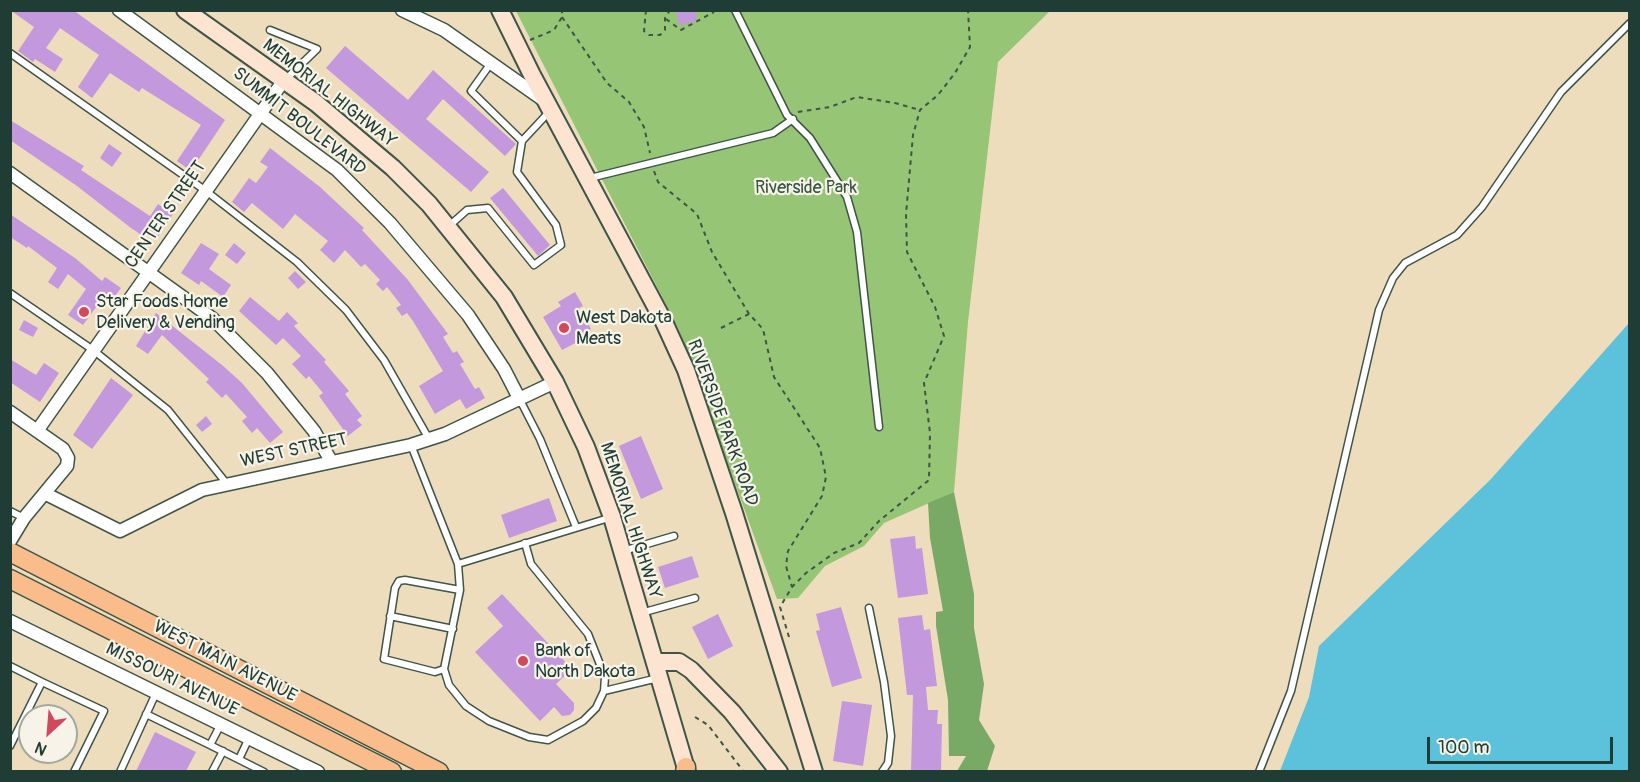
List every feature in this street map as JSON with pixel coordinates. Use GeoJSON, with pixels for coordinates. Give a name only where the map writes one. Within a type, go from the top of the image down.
{"type":"FeatureCollection","features":[{"type":"Feature","properties":{"kind":"main road","name":"MEMORIAL HIGHWAY"},"geometry":{"type":"LineString","coordinates":[[184,10],[316,103],[384,160],[429,204],[504,297],[555,381],[586,447],[612,517],[686,770]]}},
{"type":"Feature","properties":{"kind":"main road","name":"RIVERSIDE PARK ROAD"},"geometry":{"type":"LineString","coordinates":[[501,10],[548,106],[664,322],[686,370],[734,513],[814,771]]}},
{"type":"Feature","properties":{"kind":"main road","name":"WEST MAIN AVENUE"},"geometry":{"type":"LineString","coordinates":[[10,552],[439,771]]}},
{"type":"Feature","properties":{"kind":"main road","name":"WEST MAIN AVENUE"},"geometry":{"type":"LineString","coordinates":[[10,579],[392,771]]}},
{"type":"Feature","properties":{"kind":"main road"},"geometry":{"type":"LineString","coordinates":[[657,670],[680,662],[690,670],[732,712],[779,771]]}},
{"type":"Feature","properties":{"kind":"street","name":"SUMMIT BOULEVARD"},"geometry":{"type":"LineString","coordinates":[[119,10],[337,170],[390,223],[468,315],[504,369],[520,400]]}},
{"type":"Feature","properties":{"kind":"street"},"geometry":{"type":"LineString","coordinates":[[402,10],[444,30],[548,106]]}},
{"type":"Feature","properties":{"kind":"street","name":"CENTER STREET"},"geometry":{"type":"LineString","coordinates":[[37,431],[284,80]]}},
{"type":"Feature","properties":{"kind":"street"},"geometry":{"type":"LineString","coordinates":[[10,172],[149,270],[212,318],[267,373],[314,431],[331,461]]}},
{"type":"Feature","properties":{"kind":"street","name":"WEST STREET"},"geometry":{"type":"LineString","coordinates":[[46,494],[120,531],[183,498],[227,484],[430,439],[520,400],[555,381]]}},
{"type":"Feature","properties":{"kind":"street"},"geometry":{"type":"LineString","coordinates":[[10,412],[63,449],[68,458],[67,466],[24,518],[10,541]]}},
{"type":"Feature","properties":{"kind":"street","name":"MISSOURI AVENUE"},"geometry":{"type":"LineString","coordinates":[[10,621],[318,771]]}},
{"type":"Feature","properties":{"kind":"lane"},"geometry":{"type":"LineString","coordinates":[[735,10],[790,117],[810,138],[847,197],[857,232],[879,427]]}},
{"type":"Feature","properties":{"kind":"lane"},"geometry":{"type":"LineString","coordinates":[[1259,771],[1291,691],[1379,310],[1393,278],[1405,263],[1457,234],[1482,207],[1561,92],[1629,23]]}},
{"type":"Feature","properties":{"kind":"lane"},"geometry":{"type":"LineString","coordinates":[[270,30],[316,48],[284,80]]}},
{"type":"Feature","properties":{"kind":"lane"},"geometry":{"type":"LineString","coordinates":[[10,54],[206,190],[297,262],[346,310],[384,360],[430,439]]}},
{"type":"Feature","properties":{"kind":"lane"},"geometry":{"type":"LineString","coordinates":[[491,63],[471,92],[522,141]]}},
{"type":"Feature","properties":{"kind":"lane"},"geometry":{"type":"LineString","coordinates":[[448,227],[466,210],[488,208],[534,265],[561,245],[556,225],[517,172],[522,141],[548,106]]}},
{"type":"Feature","properties":{"kind":"lane"},"geometry":{"type":"LineString","coordinates":[[587,179],[773,133],[790,117]]}},
{"type":"Feature","properties":{"kind":"lane"},"geometry":{"type":"LineString","coordinates":[[10,293],[93,350],[168,410],[227,484]]}},
{"type":"Feature","properties":{"kind":"lane"},"geometry":{"type":"LineString","coordinates":[[520,400],[540,440],[576,527]]}},
{"type":"Feature","properties":{"kind":"lane"},"geometry":{"type":"LineString","coordinates":[[411,445],[458,564],[460,590],[444,669],[449,685],[466,706],[489,721],[529,737],[548,740],[579,725],[596,708],[604,691],[603,668],[588,634],[531,564],[525,543]]}},
{"type":"Feature","properties":{"kind":"lane"},"geometry":{"type":"LineString","coordinates":[[10,511],[24,518]]}},
{"type":"Feature","properties":{"kind":"lane"},"geometry":{"type":"LineString","coordinates":[[458,564],[612,517]]}},
{"type":"Feature","properties":{"kind":"lane"},"geometry":{"type":"LineString","coordinates":[[622,551],[674,536]]}},
{"type":"Feature","properties":{"kind":"lane"},"geometry":{"type":"LineString","coordinates":[[444,669],[435,672],[384,659],[390,616],[399,581],[405,580],[460,590]]}},
{"type":"Feature","properties":{"kind":"lane"},"geometry":{"type":"LineString","coordinates":[[641,613],[695,598]]}},
{"type":"Feature","properties":{"kind":"lane"},"geometry":{"type":"LineString","coordinates":[[869,608],[884,682],[891,736],[888,763],[882,771]]}},
{"type":"Feature","properties":{"kind":"lane"},"geometry":{"type":"LineString","coordinates":[[390,616],[453,629]]}},
{"type":"Feature","properties":{"kind":"lane"},"geometry":{"type":"LineString","coordinates":[[10,666],[104,711],[74,771]]}},
{"type":"Feature","properties":{"kind":"lane"},"geometry":{"type":"LineString","coordinates":[[604,691],[657,670]]}},
{"type":"Feature","properties":{"kind":"lane"},"geometry":{"type":"LineString","coordinates":[[10,746],[42,682]]}},
{"type":"Feature","properties":{"kind":"lane"},"geometry":{"type":"LineString","coordinates":[[120,771],[156,692]]}},
{"type":"Feature","properties":{"kind":"lane"},"geometry":{"type":"LineString","coordinates":[[146,714],[264,771]]}},
{"type":"Feature","properties":{"kind":"lane"},"geometry":{"type":"LineString","coordinates":[[210,745],[221,724]]}},
{"type":"Feature","properties":{"kind":"lane"},"geometry":{"type":"LineString","coordinates":[[239,759],[249,738]]}},
{"type":"Feature","properties":{"kind":"lane"},"geometry":{"type":"LineString","coordinates":[[212,771],[223,751]]}},
{"type":"Feature","properties":{"kind":"path"},"geometry":{"type":"LineString","coordinates":[[518,46],[554,30],[562,17],[562,10]]}},
{"type":"Feature","properties":{"kind":"path"},"geometry":{"type":"LineString","coordinates":[[646,10],[644,31],[649,35],[660,35],[664,30],[665,18],[670,10]]}},
{"type":"Feature","properties":{"kind":"path"},"geometry":{"type":"LineString","coordinates":[[789,640],[780,607],[792,587],[806,573],[834,553],[859,543],[879,520],[928,480],[930,433],[924,383],[944,336],[935,307],[907,252],[906,214],[913,135],[920,110],[938,95],[955,73],[970,47],[968,10]]}},
{"type":"Feature","properties":{"kind":"path"},"geometry":{"type":"LineString","coordinates":[[665,18],[681,30],[714,12]]}},
{"type":"Feature","properties":{"kind":"path"},"geometry":{"type":"LineString","coordinates":[[562,17],[607,83],[628,102],[644,128],[658,182],[697,214],[712,252],[749,314],[763,329],[774,377],[820,448],[826,477],[822,496],[788,551],[786,566],[792,587]]}},
{"type":"Feature","properties":{"kind":"path"},"geometry":{"type":"LineString","coordinates":[[790,117],[857,98],[895,103],[920,110]]}},
{"type":"Feature","properties":{"kind":"path"},"geometry":{"type":"LineString","coordinates":[[721,328],[749,314]]}},
{"type":"Feature","properties":{"kind":"path"},"geometry":{"type":"LineString","coordinates":[[695,717],[708,725],[744,771]]}},
{"type":"Feature","properties":{"kind":"green space","name":"Riverside Park"},"geometry":{"type":"Polygon","coordinates":[[[516,11],[1050,11],[998,62],[968,322],[954,492],[884,523],[864,546],[825,566],[798,598],[777,599],[679,330],[516,11]]]}},
{"type":"Feature","properties":{"kind":"green space"},"geometry":{"type":"Polygon","coordinates":[[[954,492],[974,594],[974,628],[984,684],[979,720],[995,746],[987,771],[957,771],[966,756],[949,756],[948,700],[936,626],[936,612],[943,611],[930,538],[928,503],[954,492]]]}},
{"type":"Feature","properties":{"kind":"water"},"geometry":{"type":"Polygon","coordinates":[[[1629,323],[1629,771],[1280,771],[1309,697],[1319,646],[1491,479],[1629,323]]]}},
{"type":"Feature","properties":{"kind":"building"},"geometry":{"type":"Polygon","coordinates":[[[10,10],[73,10],[225,120],[191,171],[177,161],[201,125],[142,88],[139,92],[110,73],[92,98],[78,87],[99,55],[60,28],[46,48],[63,59],[55,72],[35,59],[33,62],[18,51],[34,27],[10,10]]]}},
{"type":"Feature","properties":{"kind":"building"},"geometry":{"type":"Polygon","coordinates":[[[676,10],[695,10],[697,21],[679,25],[676,10]]]}},
{"type":"Feature","properties":{"kind":"building"},"geometry":{"type":"Polygon","coordinates":[[[345,46],[408,100],[433,70],[516,144],[505,156],[443,99],[426,119],[489,172],[471,192],[326,68],[345,46]]]}},
{"type":"Feature","properties":{"kind":"building"},"geometry":{"type":"Polygon","coordinates":[[[10,120],[84,166],[81,170],[150,216],[158,204],[173,214],[158,237],[146,230],[143,236],[77,186],[10,140],[10,120]]]}},
{"type":"Feature","properties":{"kind":"building"},"geometry":{"type":"Polygon","coordinates":[[[109,144],[122,153],[112,167],[100,158],[109,144]]]}},
{"type":"Feature","properties":{"kind":"building"},"geometry":{"type":"Polygon","coordinates":[[[270,148],[320,187],[364,228],[362,230],[408,280],[448,334],[443,337],[453,353],[457,351],[464,362],[460,364],[475,389],[479,387],[485,398],[466,409],[460,399],[435,414],[419,386],[443,371],[413,321],[407,313],[402,316],[396,308],[401,305],[387,287],[383,291],[376,284],[380,280],[365,264],[361,267],[345,250],[334,263],[320,250],[328,241],[295,214],[283,229],[252,203],[244,212],[232,202],[249,178],[256,183],[268,167],[260,162],[270,148]]]}},
{"type":"Feature","properties":{"kind":"building"},"geometry":{"type":"Polygon","coordinates":[[[503,188],[550,245],[538,256],[490,198],[503,188]]]}},
{"type":"Feature","properties":{"kind":"building"},"geometry":{"type":"Polygon","coordinates":[[[10,214],[75,258],[102,281],[105,277],[121,288],[109,304],[102,299],[83,325],[68,315],[86,289],[68,274],[58,289],[48,282],[57,268],[28,246],[27,248],[10,237],[10,214]]]}},
{"type":"Feature","properties":{"kind":"building"},"geometry":{"type":"Polygon","coordinates":[[[201,243],[219,254],[209,269],[231,285],[223,297],[201,281],[199,285],[181,273],[201,243]]]}},
{"type":"Feature","properties":{"kind":"building"},"geometry":{"type":"Polygon","coordinates":[[[234,243],[246,253],[237,264],[225,255],[234,243]]]}},
{"type":"Feature","properties":{"kind":"building"},"geometry":{"type":"Polygon","coordinates":[[[295,271],[306,282],[298,289],[288,278],[295,271]]]}},
{"type":"Feature","properties":{"kind":"building"},"geometry":{"type":"Polygon","coordinates":[[[575,292],[583,306],[579,308],[591,329],[584,333],[587,337],[562,350],[543,317],[561,306],[558,302],[575,292]]]}},
{"type":"Feature","properties":{"kind":"building"},"geometry":{"type":"Polygon","coordinates":[[[250,297],[279,321],[287,312],[298,323],[294,326],[326,360],[324,362],[349,391],[345,394],[362,416],[357,420],[362,425],[348,436],[319,396],[323,393],[309,376],[306,379],[292,364],[301,356],[283,338],[276,345],[239,311],[250,297]]]}},
{"type":"Feature","properties":{"kind":"building"},"geometry":{"type":"Polygon","coordinates":[[[156,313],[242,383],[283,432],[270,443],[257,428],[252,433],[242,421],[247,417],[226,394],[222,398],[206,382],[209,379],[162,335],[148,354],[136,346],[156,313]]]}},
{"type":"Feature","properties":{"kind":"building"},"geometry":{"type":"Polygon","coordinates":[[[24,320],[38,328],[33,337],[19,330],[24,320]]]}},
{"type":"Feature","properties":{"kind":"building"},"geometry":{"type":"Polygon","coordinates":[[[10,359],[36,375],[44,363],[59,373],[40,402],[10,382],[10,359]]]}},
{"type":"Feature","properties":{"kind":"building"},"geometry":{"type":"Polygon","coordinates":[[[111,378],[133,395],[92,449],[73,435],[111,378]]]}},
{"type":"Feature","properties":{"kind":"building"},"geometry":{"type":"Polygon","coordinates":[[[206,416],[212,424],[202,432],[196,425],[206,416]]]}},
{"type":"Feature","properties":{"kind":"building"},"geometry":{"type":"Polygon","coordinates":[[[641,436],[663,489],[641,499],[619,446],[641,436]]]}},
{"type":"Feature","properties":{"kind":"building"},"geometry":{"type":"Polygon","coordinates":[[[549,498],[557,521],[509,538],[501,515],[549,498]]]}},
{"type":"Feature","properties":{"kind":"building"},"geometry":{"type":"Polygon","coordinates":[[[915,536],[916,549],[922,548],[928,594],[898,598],[890,539],[915,536]]]}},
{"type":"Feature","properties":{"kind":"building"},"geometry":{"type":"Polygon","coordinates":[[[692,556],[699,577],[665,588],[658,567],[692,556]]]}},
{"type":"Feature","properties":{"kind":"building","name":"Bank of North Dakota"},"geometry":{"type":"Polygon","coordinates":[[[502,594],[572,669],[556,684],[574,703],[574,710],[570,715],[562,716],[554,707],[540,721],[475,652],[503,626],[487,608],[502,594]]]}},
{"type":"Feature","properties":{"kind":"building"},"geometry":{"type":"Polygon","coordinates":[[[841,607],[862,678],[832,687],[816,631],[820,630],[816,614],[841,607]]]}},
{"type":"Feature","properties":{"kind":"building"},"geometry":{"type":"Polygon","coordinates":[[[718,614],[733,646],[708,659],[692,627],[718,614]]]}},
{"type":"Feature","properties":{"kind":"building"},"geometry":{"type":"Polygon","coordinates":[[[922,615],[924,630],[930,629],[937,686],[926,687],[928,710],[938,710],[937,724],[942,724],[941,771],[911,771],[913,695],[907,695],[898,618],[922,615]]]}},
{"type":"Feature","properties":{"kind":"building"},"geometry":{"type":"Polygon","coordinates":[[[842,701],[872,705],[863,766],[833,761],[842,701]]]}},
{"type":"Feature","properties":{"kind":"building"},"geometry":{"type":"Polygon","coordinates":[[[155,732],[196,752],[186,771],[136,771],[155,732]]]}},
{"type":"Feature","properties":{"kind":"place","name":"Star Foods Home Delivery & Vending"},"geometry":{"type":"Point","coordinates":[84,312]}},
{"type":"Feature","properties":{"kind":"place","name":"West Dakota Meats"},"geometry":{"type":"Point","coordinates":[564,328]}},
{"type":"Feature","properties":{"kind":"place","name":"Bank of North Dakota"},"geometry":{"type":"Point","coordinates":[523,661]}}]}
